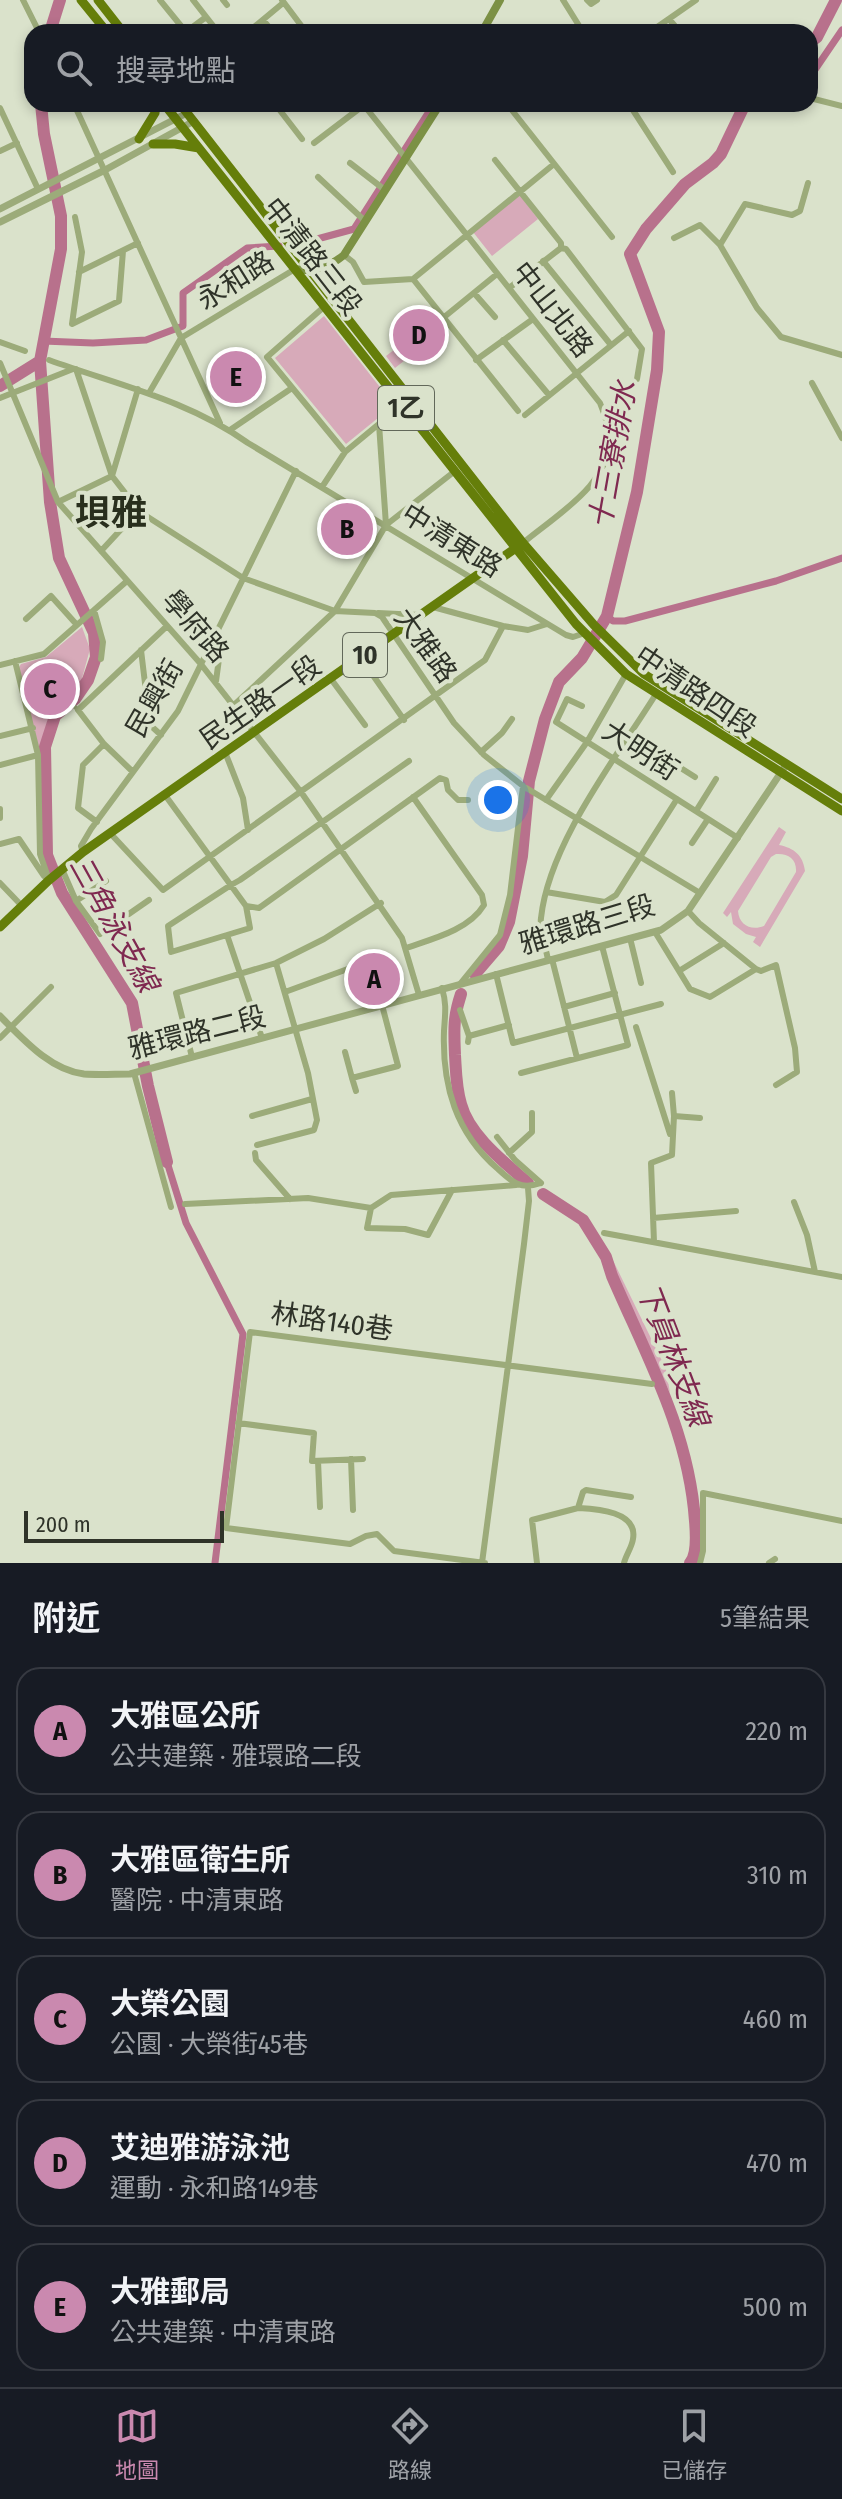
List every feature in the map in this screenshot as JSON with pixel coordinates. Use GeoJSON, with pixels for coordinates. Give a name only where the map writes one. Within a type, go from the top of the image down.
{"type":"FeatureCollection","features":[{"type":"Feature","properties":{"kind":"main road"},"geometry":{"type":"LineString","coordinates":[[98,0],[117,24]]}},
{"type":"Feature","properties":{"kind":"main road"},"geometry":{"type":"LineString","coordinates":[[486,24],[500,0]]}},
{"type":"Feature","properties":{"kind":"main road"},"geometry":{"type":"LineString","coordinates":[[82,1],[101,24]]}},
{"type":"Feature","properties":{"kind":"main road"},"geometry":{"type":"LineString","coordinates":[[139,139],[155,112]]}},
{"type":"Feature","properties":{"kind":"main road","name":"中清路三段"},"geometry":{"type":"LineString","coordinates":[[170,112],[455,471],[520,545]]}},
{"type":"Feature","properties":{"kind":"main road","name":"中清路三段"},"geometry":{"type":"LineString","coordinates":[[187,112],[520,545]]}},
{"type":"Feature","properties":{"kind":"main road"},"geometry":{"type":"LineString","coordinates":[[344,255],[382,188],[434,112]]}},
{"type":"Feature","properties":{"kind":"main road"},"geometry":{"type":"LineString","coordinates":[[153,144],[199,148]]}},
{"type":"Feature","properties":{"kind":"main road","name":"永和路"},"geometry":{"type":"LineString","coordinates":[[295,269],[311,271],[333,264],[344,255]]}},
{"type":"Feature","properties":{"kind":"main road","name":"民生路一段"},"geometry":{"type":"LineString","coordinates":[[62,869],[520,545]]}},
{"type":"Feature","properties":{"kind":"main road","name":"中清路四段"},"geometry":{"type":"LineString","coordinates":[[520,545],[598,630],[655,682],[842,811]]}},
{"type":"Feature","properties":{"kind":"main road","name":"中清路四段"},"geometry":{"type":"LineString","coordinates":[[520,545],[576,624],[626,674],[784,769],[842,799]]}},
{"type":"Feature","properties":{"kind":"main road","name":"10"},"geometry":{"type":"LineString","coordinates":[[0,927],[62,869]]}},
{"type":"Feature","properties":{"kind":"street"},"geometry":{"type":"LineString","coordinates":[[23,0],[35,24]]}},
{"type":"Feature","properties":{"kind":"street"},"geometry":{"type":"LineString","coordinates":[[160,0],[180,24]]}},
{"type":"Feature","properties":{"kind":"street"},"geometry":{"type":"LineString","coordinates":[[193,0],[212,24]]}},
{"type":"Feature","properties":{"kind":"street"},"geometry":{"type":"LineString","coordinates":[[563,0],[578,24]]}},
{"type":"Feature","properties":{"kind":"street"},"geometry":{"type":"LineString","coordinates":[[587,0],[591,4],[597,0]]}},
{"type":"Feature","properties":{"kind":"street"},"geometry":{"type":"LineString","coordinates":[[662,24],[696,0]]}},
{"type":"Feature","properties":{"kind":"street"},"geometry":{"type":"LineString","coordinates":[[258,24],[282,1],[300,24]]}},
{"type":"Feature","properties":{"kind":"street"},"geometry":{"type":"LineString","coordinates":[[197,24],[206,17]]}},
{"type":"Feature","properties":{"kind":"street"},"geometry":{"type":"LineString","coordinates":[[669,19],[673,24]]}},
{"type":"Feature","properties":{"kind":"street"},"geometry":{"type":"LineString","coordinates":[[263,20],[266,24]]}},
{"type":"Feature","properties":{"kind":"street"},"geometry":{"type":"LineString","coordinates":[[818,100],[842,106]]}},
{"type":"Feature","properties":{"kind":"street"},"geometry":{"type":"LineString","coordinates":[[0,108],[40,188]]}},
{"type":"Feature","properties":{"kind":"street"},"geometry":{"type":"LineString","coordinates":[[78,112],[220,423]]}},
{"type":"Feature","properties":{"kind":"street"},"geometry":{"type":"LineString","coordinates":[[281,112],[302,139]]}},
{"type":"Feature","properties":{"kind":"street"},"geometry":{"type":"LineString","coordinates":[[314,143],[353,112]]}},
{"type":"Feature","properties":{"kind":"street","name":"中山北路"},"geometry":{"type":"LineString","coordinates":[[369,112],[600,403],[609,434],[609,451],[602,469],[585,490],[520,545]]}},
{"type":"Feature","properties":{"kind":"street"},"geometry":{"type":"LineString","coordinates":[[513,112],[612,237]]}},
{"type":"Feature","properties":{"kind":"street"},"geometry":{"type":"LineString","coordinates":[[634,112],[673,172]]}},
{"type":"Feature","properties":{"kind":"street"},"geometry":{"type":"LineString","coordinates":[[0,222],[153,144],[191,117]]}},
{"type":"Feature","properties":{"kind":"street"},"geometry":{"type":"LineString","coordinates":[[0,209],[139,139],[180,124]]}},
{"type":"Feature","properties":{"kind":"street"},"geometry":{"type":"LineString","coordinates":[[0,151],[17,143]]}},
{"type":"Feature","properties":{"kind":"street"},"geometry":{"type":"LineString","coordinates":[[495,160],[561,243],[561,248]]}},
{"type":"Feature","properties":{"kind":"street"},"geometry":{"type":"LineString","coordinates":[[350,163],[382,188]]}},
{"type":"Feature","properties":{"kind":"street"},"geometry":{"type":"LineString","coordinates":[[344,255],[353,262],[364,282],[413,279],[554,164]]}},
{"type":"Feature","properties":{"kind":"street"},"geometry":{"type":"LineString","coordinates":[[318,177],[365,221]]}},
{"type":"Feature","properties":{"kind":"street"},"geometry":{"type":"LineString","coordinates":[[720,245],[745,204],[792,215],[800,211],[808,183]]}},
{"type":"Feature","properties":{"kind":"street"},"geometry":{"type":"LineString","coordinates":[[75,217],[82,252],[72,324],[119,301],[123,251]]}},
{"type":"Feature","properties":{"kind":"street"},"geometry":{"type":"LineString","coordinates":[[674,238],[700,225],[720,245],[757,308],[781,337],[842,355]]}},
{"type":"Feature","properties":{"kind":"street"},"geometry":{"type":"LineString","coordinates":[[79,272],[138,243]]}},
{"type":"Feature","properties":{"kind":"street"},"geometry":{"type":"LineString","coordinates":[[509,288],[561,248]]}},
{"type":"Feature","properties":{"kind":"street"},"geometry":{"type":"LineString","coordinates":[[561,248],[566,249],[642,349],[637,379]]}},
{"type":"Feature","properties":{"kind":"street"},"geometry":{"type":"LineString","coordinates":[[543,261],[611,345]]}},
{"type":"Feature","properties":{"kind":"street","name":"永和路"},"geometry":{"type":"LineString","coordinates":[[149,393],[181,338],[295,269]]}},
{"type":"Feature","properties":{"kind":"street"},"geometry":{"type":"LineString","coordinates":[[443,318],[497,274]]}},
{"type":"Feature","properties":{"kind":"street"},"geometry":{"type":"LineString","coordinates":[[413,279],[522,413],[629,331]]}},
{"type":"Feature","properties":{"kind":"street"},"geometry":{"type":"LineString","coordinates":[[474,293],[495,317]]}},
{"type":"Feature","properties":{"kind":"street"},"geometry":{"type":"LineString","coordinates":[[325,306],[267,357],[345,452]]}},
{"type":"Feature","properties":{"kind":"street"},"geometry":{"type":"LineString","coordinates":[[476,360],[533,319]]}},
{"type":"Feature","properties":{"kind":"street"},"geometry":{"type":"LineString","coordinates":[[503,340],[549,395]]}},
{"type":"Feature","properties":{"kind":"street"},"geometry":{"type":"LineString","coordinates":[[0,342],[25,351]]}},
{"type":"Feature","properties":{"kind":"street","name":"中清東路"},"geometry":{"type":"LineString","coordinates":[[49,360],[149,393],[220,423],[566,635],[587,634]]}},
{"type":"Feature","properties":{"kind":"street","name":"學府路"},"geometry":{"type":"LineString","coordinates":[[0,363],[58,502],[216,682],[301,792],[381,903],[402,938],[419,995]]}},
{"type":"Feature","properties":{"kind":"street"},"geometry":{"type":"LineString","coordinates":[[0,398],[74,369]]}},
{"type":"Feature","properties":{"kind":"street","name":"大雅路"},"geometry":{"type":"LineString","coordinates":[[74,369],[112,476],[139,510],[243,578],[335,611],[375,613],[382,617],[454,723],[481,752],[523,786],[700,893]]}},
{"type":"Feature","properties":{"kind":"street"},"geometry":{"type":"LineString","coordinates":[[812,383],[842,438]]}},
{"type":"Feature","properties":{"kind":"street"},"geometry":{"type":"LineString","coordinates":[[230,430],[292,388]]}},
{"type":"Feature","properties":{"kind":"street"},"geometry":{"type":"LineString","coordinates":[[58,502],[112,476],[138,389]]}},
{"type":"Feature","properties":{"kind":"street"},"geometry":{"type":"LineString","coordinates":[[322,487],[345,452],[403,404]]}},
{"type":"Feature","properties":{"kind":"street"},"geometry":{"type":"LineString","coordinates":[[379,424],[386,525]]}},
{"type":"Feature","properties":{"kind":"street","name":"民興街"},"geometry":{"type":"LineString","coordinates":[[83,852],[81,846],[97,822],[178,711],[296,471]]}},
{"type":"Feature","properties":{"kind":"street"},"geometry":{"type":"LineString","coordinates":[[234,705],[335,611],[386,525],[455,471]]}},
{"type":"Feature","properties":{"kind":"street"},"geometry":{"type":"LineString","coordinates":[[101,551],[139,510]]}},
{"type":"Feature","properties":{"kind":"street"},"geometry":{"type":"LineString","coordinates":[[0,665],[44,654],[127,581]]}},
{"type":"Feature","properties":{"kind":"street"},"geometry":{"type":"LineString","coordinates":[[26,619],[51,596],[78,624]]}},
{"type":"Feature","properties":{"kind":"street"},"geometry":{"type":"LineString","coordinates":[[433,607],[528,630],[547,624]]}},
{"type":"Feature","properties":{"kind":"street"},"geometry":{"type":"LineString","coordinates":[[92,611],[103,642],[101,659]]}},
{"type":"Feature","properties":{"kind":"street"},"geometry":{"type":"LineString","coordinates":[[375,613],[422,615]]}},
{"type":"Feature","properties":{"kind":"street"},"geometry":{"type":"LineString","coordinates":[[78,710],[167,626]]}},
{"type":"Feature","properties":{"kind":"street"},"geometry":{"type":"LineString","coordinates":[[110,833],[163,890],[485,660],[503,626]]}},
{"type":"Feature","properties":{"kind":"street"},"geometry":{"type":"LineString","coordinates":[[587,634],[598,630]]}},
{"type":"Feature","properties":{"kind":"street"},"geometry":{"type":"LineString","coordinates":[[214,636],[221,644],[216,682]]}},
{"type":"Feature","properties":{"kind":"street"},"geometry":{"type":"LineString","coordinates":[[141,650],[150,725],[161,735]]}},
{"type":"Feature","properties":{"kind":"street"},"geometry":{"type":"LineString","coordinates":[[361,658],[404,720]]}},
{"type":"Feature","properties":{"kind":"street"},"geometry":{"type":"LineString","coordinates":[[15,661],[38,755],[40,854],[48,880]]}},
{"type":"Feature","properties":{"kind":"street"},"geometry":{"type":"LineString","coordinates":[[546,800],[587,742],[626,674]]}},
{"type":"Feature","properties":{"kind":"street"},"geometry":{"type":"LineString","coordinates":[[331,679],[365,725]]}},
{"type":"Feature","properties":{"kind":"street"},"geometry":{"type":"LineString","coordinates":[[577,1058],[540,922],[546,892],[556,861],[577,819],[656,694]]}},
{"type":"Feature","properties":{"kind":"street"},"geometry":{"type":"LineString","coordinates":[[67,699],[104,744],[133,772]]}},
{"type":"Feature","properties":{"kind":"street","name":"大明街"},"geometry":{"type":"LineString","coordinates":[[582,706],[567,699],[556,722],[738,838]]}},
{"type":"Feature","properties":{"kind":"street"},"geometry":{"type":"LineString","coordinates":[[481,752],[512,719]]}},
{"type":"Feature","properties":{"kind":"street"},"geometry":{"type":"LineString","coordinates":[[0,736],[33,728]]}},
{"type":"Feature","properties":{"kind":"street"},"geometry":{"type":"LineString","coordinates":[[630,736],[695,777]]}},
{"type":"Feature","properties":{"kind":"street"},"geometry":{"type":"LineString","coordinates":[[97,822],[78,808],[83,765],[104,744]]}},
{"type":"Feature","properties":{"kind":"street"},"geometry":{"type":"LineString","coordinates":[[225,752],[243,798],[248,830]]}},
{"type":"Feature","properties":{"kind":"street"},"geometry":{"type":"LineString","coordinates":[[0,765],[38,755]]}},
{"type":"Feature","properties":{"kind":"street"},"geometry":{"type":"LineString","coordinates":[[165,795],[231,885],[246,906],[250,928],[171,952],[168,926],[231,885],[409,761]]}},
{"type":"Feature","properties":{"kind":"street","name":"雅環路三段"},"geometry":{"type":"LineString","coordinates":[[419,995],[655,932],[688,911],[784,769]]}},
{"type":"Feature","properties":{"kind":"street"},"geometry":{"type":"LineString","coordinates":[[246,906],[259,908],[440,778],[446,780],[448,790],[458,800],[468,800]]}},
{"type":"Feature","properties":{"kind":"street"},"geometry":{"type":"LineString","coordinates":[[696,811],[716,779]]}},
{"type":"Feature","properties":{"kind":"street"},"geometry":{"type":"LineString","coordinates":[[461,983],[500,935],[510,895],[523,786]]}},
{"type":"Feature","properties":{"kind":"street"},"geometry":{"type":"LineString","coordinates":[[406,948],[446,935],[484,905],[482,895],[413,797]]}},
{"type":"Feature","properties":{"kind":"street"},"geometry":{"type":"LineString","coordinates":[[546,892],[605,902],[616,895],[677,799]]}},
{"type":"Feature","properties":{"kind":"street"},"geometry":{"type":"LineString","coordinates":[[0,809],[0,818]]}},
{"type":"Feature","properties":{"kind":"street"},"geometry":{"type":"LineString","coordinates":[[692,843],[708,819]]}},
{"type":"Feature","properties":{"kind":"street"},"geometry":{"type":"LineString","coordinates":[[0,844],[19,839],[48,880]]}},
{"type":"Feature","properties":{"kind":"street"},"geometry":{"type":"LineString","coordinates":[[62,869],[76,901],[100,934],[149,900]]}},
{"type":"Feature","properties":{"kind":"street"},"geometry":{"type":"LineString","coordinates":[[76,901],[106,881]]}},
{"type":"Feature","properties":{"kind":"street"},"geometry":{"type":"LineString","coordinates":[[0,883],[22,906]]}},
{"type":"Feature","properties":{"kind":"street"},"geometry":{"type":"LineString","coordinates":[[192,1057],[176,993],[276,963],[324,939],[381,903]]}},
{"type":"Feature","properties":{"kind":"street"},"geometry":{"type":"LineString","coordinates":[[688,911],[756,969],[761,971],[776,965],[795,1048],[797,1072],[776,1085]]}},
{"type":"Feature","properties":{"kind":"street"},"geometry":{"type":"LineString","coordinates":[[655,932],[690,989],[710,997],[756,969]]}},
{"type":"Feature","properties":{"kind":"street"},"geometry":{"type":"LineString","coordinates":[[227,935],[262,1038]]}},
{"type":"Feature","properties":{"kind":"street"},"geometry":{"type":"LineString","coordinates":[[630,938],[641,983]]}},
{"type":"Feature","properties":{"kind":"street"},"geometry":{"type":"LineString","coordinates":[[679,971],[724,943]]}},
{"type":"Feature","properties":{"kind":"street"},"geometry":{"type":"LineString","coordinates":[[521,1073],[628,1045],[602,946]]}},
{"type":"Feature","properties":{"kind":"street"},"geometry":{"type":"LineString","coordinates":[[257,1145],[314,1130],[317,1120],[296,1029],[276,963]]}},
{"type":"Feature","properties":{"kind":"street"},"geometry":{"type":"LineString","coordinates":[[285,992],[364,963]]}},
{"type":"Feature","properties":{"kind":"street"},"geometry":{"type":"LineString","coordinates":[[491,975],[513,1043],[661,1004]]}},
{"type":"Feature","properties":{"kind":"street"},"geometry":{"type":"LineString","coordinates":[[0,1038],[51,987]]}},
{"type":"Feature","properties":{"kind":"street"},"geometry":{"type":"LineString","coordinates":[[442,988],[447,1008],[444,1029],[452,1107],[471,1140],[489,1162],[516,1185]]}},
{"type":"Feature","properties":{"kind":"street"},"geometry":{"type":"LineString","coordinates":[[564,1007],[615,993]]}},
{"type":"Feature","properties":{"kind":"street","name":"雅環路二段"},"geometry":{"type":"LineString","coordinates":[[0,1016],[46,1059],[65,1068],[82,1074],[136,1072],[419,995]]}},
{"type":"Feature","properties":{"kind":"street"},"geometry":{"type":"LineString","coordinates":[[352,1078],[398,1066],[382,1005]]}},
{"type":"Feature","properties":{"kind":"street"},"geometry":{"type":"LineString","coordinates":[[460,1010],[468,1039],[509,1025]]}},
{"type":"Feature","properties":{"kind":"street"},"geometry":{"type":"LineString","coordinates":[[636,1027],[671,1140]]}},
{"type":"Feature","properties":{"kind":"street"},"geometry":{"type":"LineString","coordinates":[[345,1052],[356,1091]]}},
{"type":"Feature","properties":{"kind":"street"},"geometry":{"type":"LineString","coordinates":[[136,1072],[171,1207]]}},
{"type":"Feature","properties":{"kind":"street"},"geometry":{"type":"LineString","coordinates":[[654,1242],[651,1163],[672,1155],[672,1093]]}},
{"type":"Feature","properties":{"kind":"street"},"geometry":{"type":"LineString","coordinates":[[252,1116],[312,1099]]}},
{"type":"Feature","properties":{"kind":"street"},"geometry":{"type":"LineString","coordinates":[[509,1153],[532,1132],[532,1113]]}},
{"type":"Feature","properties":{"kind":"street"},"geometry":{"type":"LineString","coordinates":[[674,1116],[700,1118]]}},
{"type":"Feature","properties":{"kind":"street"},"geometry":{"type":"LineString","coordinates":[[185,1204],[290,1199],[328,1200],[371,1208],[391,1195],[516,1185],[528,1188],[541,1183],[497,1137]]}},
{"type":"Feature","properties":{"kind":"street"},"geometry":{"type":"LineString","coordinates":[[255,1153],[256,1160],[290,1199]]}},
{"type":"Feature","properties":{"kind":"street"},"geometry":{"type":"LineString","coordinates":[[483,1563],[529,1201],[528,1188]]}},
{"type":"Feature","properties":{"kind":"street"},"geometry":{"type":"LineString","coordinates":[[371,1208],[367,1228],[405,1229],[428,1235],[452,1190]]}},
{"type":"Feature","properties":{"kind":"street"},"geometry":{"type":"LineString","coordinates":[[794,1202],[807,1235],[815,1272]]}},
{"type":"Feature","properties":{"kind":"street"},"geometry":{"type":"LineString","coordinates":[[653,1218],[736,1211]]}},
{"type":"Feature","properties":{"kind":"street"},"geometry":{"type":"LineString","coordinates":[[604,1233],[842,1277]]}},
{"type":"Feature","properties":{"kind":"street","name":"林路140巷"},"geometry":{"type":"LineString","coordinates":[[483,1563],[394,1551],[377,1534],[350,1544],[226,1528],[238,1423],[250,1332],[508,1366]]}},
{"type":"Feature","properties":{"kind":"street"},"geometry":{"type":"LineString","coordinates":[[508,1366],[652,1384]]}},
{"type":"Feature","properties":{"kind":"street"},"geometry":{"type":"LineString","coordinates":[[238,1423],[314,1433],[312,1461],[363,1459]]}},
{"type":"Feature","properties":{"kind":"street"},"geometry":{"type":"LineString","coordinates":[[351,1459],[353,1510]]}},
{"type":"Feature","properties":{"kind":"street"},"geometry":{"type":"LineString","coordinates":[[318,1461],[320,1507]]}},
{"type":"Feature","properties":{"kind":"street"},"geometry":{"type":"LineString","coordinates":[[578,1508],[586,1490],[631,1497]]}},
{"type":"Feature","properties":{"kind":"street"},"geometry":{"type":"LineString","coordinates":[[700,1563],[703,1551],[703,1493],[842,1521]]}},
{"type":"Feature","properties":{"kind":"street"},"geometry":{"type":"LineString","coordinates":[[537,1563],[532,1520],[578,1508],[607,1510],[625,1519],[633,1532],[633,1541],[624,1563]]}},
{"type":"Feature","properties":{"kind":"shaded area"},"geometry":{"type":"Polygon","coordinates":[[[520,195],[538,219],[492,256],[473,232],[520,195]]]}},
{"type":"Feature","properties":{"kind":"shaded area"},"geometry":{"type":"Polygon","coordinates":[[[425,305],[449,337],[420,360],[414,353],[395,368],[386,356],[399,346],[390,333],[425,305]]]}},
{"type":"Feature","properties":{"kind":"shaded area"},"geometry":{"type":"Polygon","coordinates":[[[324,316],[394,405],[346,444],[275,358],[324,316]]]}},
{"type":"Feature","properties":{"kind":"shaded area"},"geometry":{"type":"Polygon","coordinates":[[[82,627],[90,649],[81,682],[71,697],[48,719],[39,754],[18,669],[21,664],[46,657],[82,627]]]}},
{"type":"Feature","properties":{"kind":"shaded area"},"geometry":{"type":"Polygon","coordinates":[[[779,827],[786,832],[779,845],[797,853],[805,871],[760,947],[753,942],[756,937],[733,924],[731,912],[727,917],[723,913],[779,827]],[[780,854],[771,857],[738,911],[746,926],[764,926],[796,872],[793,860],[780,854]]]}},
{"type":"Feature","properties":{"kind":"shaded area"},"geometry":{"type":"Polygon","coordinates":[[[606,1246],[666,1369],[670,1393],[623,1295],[606,1246]]]}},
{"type":"Feature","properties":{"kind":"waterway"},"geometry":{"type":"LineString","coordinates":[[52,24],[60,0]]}},
{"type":"Feature","properties":{"kind":"waterway","name":"十三寮排水"},"geometry":{"type":"LineString","coordinates":[[818,35],[836,0]]}},
{"type":"Feature","properties":{"kind":"waterway"},"geometry":{"type":"LineString","coordinates":[[818,65],[842,30]]}},
{"type":"Feature","properties":{"kind":"waterway","name":"三角泳支線"},"geometry":{"type":"LineString","coordinates":[[42,112],[61,216],[61,249],[40,361],[50,502],[59,558],[94,633],[96,657],[88,680],[75,699],[55,716],[45,747],[47,855],[62,893],[132,1003],[167,1162]]}},
{"type":"Feature","properties":{"kind":"waterway"},"geometry":{"type":"LineString","coordinates":[[295,245],[354,229],[429,112]]}},
{"type":"Feature","properties":{"kind":"waterway","name":"十三寮排水"},"geometry":{"type":"LineString","coordinates":[[475,974],[499,946],[509,922],[522,856],[529,781],[545,719],[559,682],[582,658],[607,616],[637,492],[657,370],[659,332],[630,254],[646,229],[685,184],[721,154],[741,112]]}},
{"type":"Feature","properties":{"kind":"waterway"},"geometry":{"type":"LineString","coordinates":[[43,341],[93,343],[146,340],[183,326],[183,293],[247,248],[279,246]]}},
{"type":"Feature","properties":{"kind":"waterway"},"geometry":{"type":"LineString","coordinates":[[0,386],[40,361]]}},
{"type":"Feature","properties":{"kind":"waterway","name":"十三寮排水"},"geometry":{"type":"LineString","coordinates":[[607,616],[613,621],[625,621],[776,581],[842,558]]}},
{"type":"Feature","properties":{"kind":"waterway","name":"下員林支線"},"geometry":{"type":"LineString","coordinates":[[461,994],[454,1031],[456,1080],[461,1104],[479,1137],[528,1183]]}},
{"type":"Feature","properties":{"kind":"waterway","name":"三角泳支線"},"geometry":{"type":"LineString","coordinates":[[167,1162],[186,1223],[243,1334],[215,1563]]}},
{"type":"Feature","properties":{"kind":"waterway","name":"下員林支線"},"geometry":{"type":"LineString","coordinates":[[543,1194],[583,1220],[606,1257],[664,1396],[691,1488],[696,1537],[690,1563]]}},
{"type":"Feature","properties":{"kind":"place","name":"艾迪雅游泳池"},"geometry":{"type":"Point","coordinates":[419,335]}},
{"type":"Feature","properties":{"kind":"place","name":"大雅郵局"},"geometry":{"type":"Point","coordinates":[236,377]}},
{"type":"Feature","properties":{"kind":"place","name":"大雅區衛生所"},"geometry":{"type":"Point","coordinates":[347,529]}},
{"type":"Feature","properties":{"kind":"place","name":"大榮公園"},"geometry":{"type":"Point","coordinates":[50,689]}},
{"type":"Feature","properties":{"kind":"place","name":"大雅區公所"},"geometry":{"type":"Point","coordinates":[374,979]}},
{"type":"Feature","properties":{"kind":"district","name":"垻雅"},"geometry":{"type":"Point","coordinates":[111,512]}}]}
